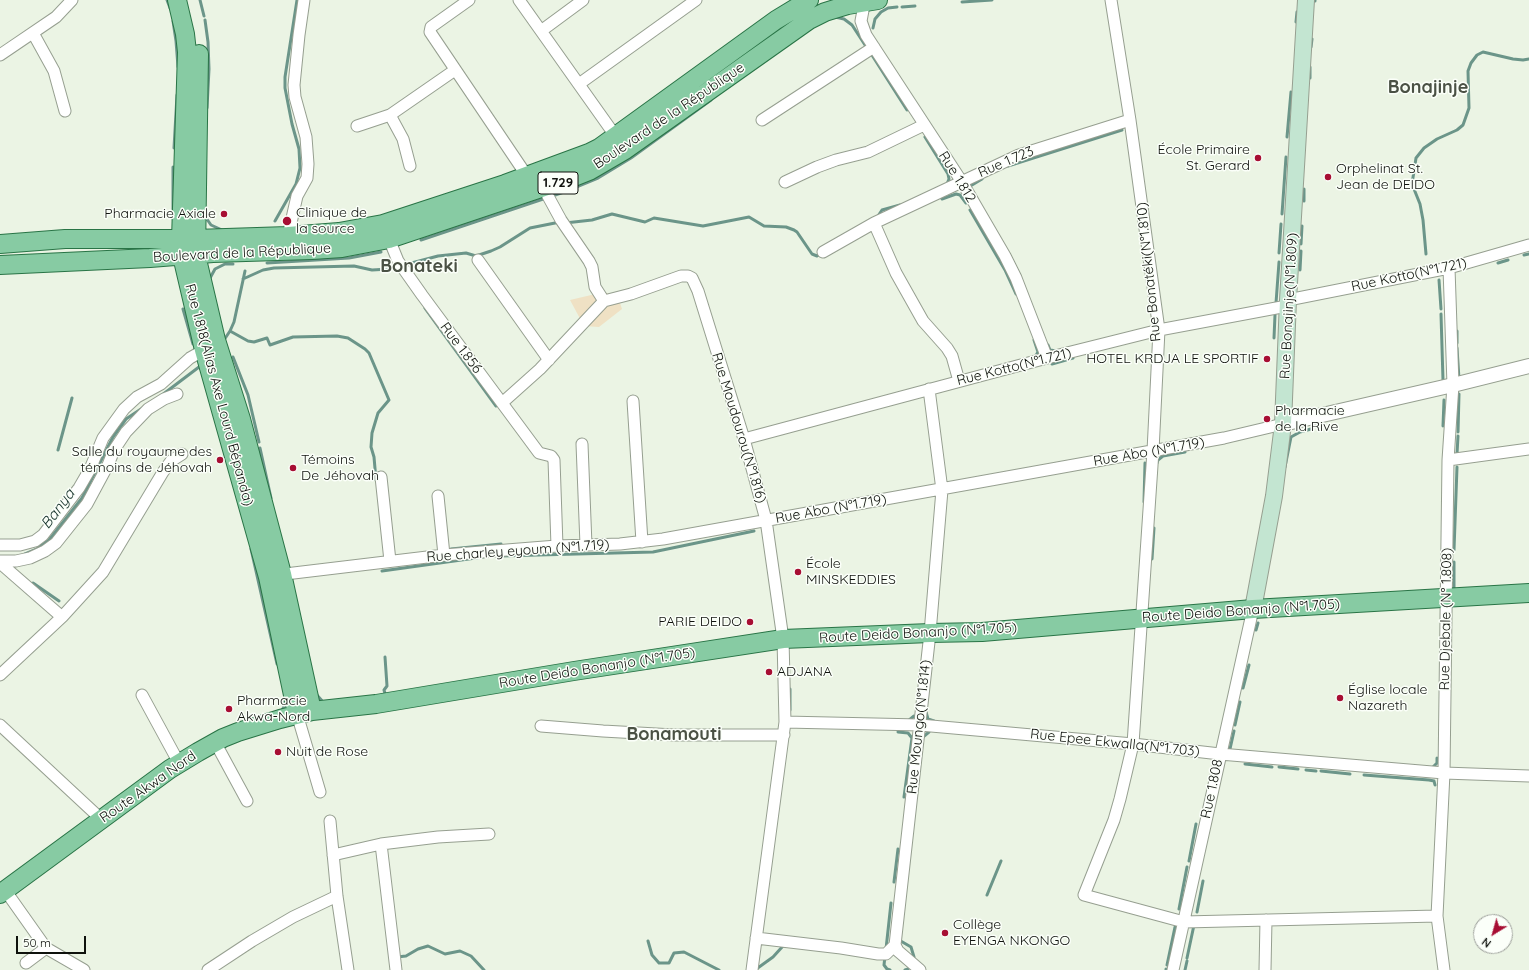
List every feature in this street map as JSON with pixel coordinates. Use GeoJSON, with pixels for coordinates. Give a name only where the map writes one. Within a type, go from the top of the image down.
{"type":"FeatureCollection","features":[{"type":"Feature","properties":{"kind":"main road","name":"Rue 1.818(Alias Axe Lourd Bépanda)"},"geometry":{"type":"LineString","coordinates":[[177,0],[186,34],[187,52],[188,247],[204,350],[275,575]]}},
{"type":"Feature","properties":{"kind":"main road","name":"Rue 1.818(Alias Axe Lourd Bépanda)"},"geometry":{"type":"LineString","coordinates":[[189,0],[198,34],[199,50],[196,213],[188,247],[200,275],[216,340],[241,419],[305,712]]}},
{"type":"Feature","properties":{"kind":"main road","name":"Boulevard de la République"},"geometry":{"type":"LineString","coordinates":[[223,245],[342,248],[388,239],[547,194],[589,171],[620,143],[764,29],[809,0]]}},
{"type":"Feature","properties":{"kind":"main road","name":"Rue Bonajinje(N°1.809)"},"geometry":{"type":"LineString","coordinates":[[1253,609],[1274,496],[1283,424],[1287,303],[1306,0]]}},
{"type":"Feature","properties":{"kind":"main road","name":"Boulevard de la République"},"geometry":{"type":"LineString","coordinates":[[0,265],[223,245],[288,236],[340,232],[383,224],[620,143],[809,20],[825,12],[860,1]]}},
{"type":"Feature","properties":{"kind":"main road"},"geometry":{"type":"LineString","coordinates":[[196,213],[223,245],[214,260],[200,275]]}},
{"type":"Feature","properties":{"kind":"main road","name":"Boulevard de la République"},"geometry":{"type":"LineString","coordinates":[[0,244],[65,240],[188,247]]}},
{"type":"Feature","properties":{"kind":"main road","name":"Route Deido Bonanjo (N°1.705)"},"geometry":{"type":"LineString","coordinates":[[305,712],[376,704],[567,672],[784,640],[930,633],[994,632],[1253,609],[1447,599],[1529,593]]}},
{"type":"Feature","properties":{"kind":"main road","name":"Route Akwa Nord"},"geometry":{"type":"LineString","coordinates":[[3,892],[101,819],[180,763],[215,742],[262,724],[305,712]]}},
{"type":"Feature","properties":{"kind":"street"},"geometry":{"type":"LineString","coordinates":[[0,55],[56,17],[72,0]]}},
{"type":"Feature","properties":{"kind":"street"},"geometry":{"type":"LineString","coordinates":[[288,236],[298,196],[307,178],[306,137],[294,97],[299,36],[304,0]]}},
{"type":"Feature","properties":{"kind":"street"},"geometry":{"type":"LineString","coordinates":[[469,0],[429,30],[527,176]]}},
{"type":"Feature","properties":{"kind":"street"},"geometry":{"type":"LineString","coordinates":[[519,0],[620,143]]}},
{"type":"Feature","properties":{"kind":"street"},"geometry":{"type":"LineString","coordinates":[[541,31],[583,0]]}},
{"type":"Feature","properties":{"kind":"street"},"geometry":{"type":"LineString","coordinates":[[579,84],[696,0]]}},
{"type":"Feature","properties":{"kind":"street","name":"Rue Bonatéki(N°1.810)"},"geometry":{"type":"LineString","coordinates":[[1111,0],[1130,120],[1159,330],[1153,451],[1133,744],[1114,820],[1084,895],[1184,922]]}},
{"type":"Feature","properties":{"kind":"street"},"geometry":{"type":"LineString","coordinates":[[860,1],[861,21]]}},
{"type":"Feature","properties":{"kind":"street","name":"Rue 1.812"},"geometry":{"type":"LineString","coordinates":[[860,1],[862,27],[962,182],[1005,256],[1016,278],[1047,358]]}},
{"type":"Feature","properties":{"kind":"street"},"geometry":{"type":"LineString","coordinates":[[33,33],[54,70],[64,111]]}},
{"type":"Feature","properties":{"kind":"street"},"geometry":{"type":"LineString","coordinates":[[762,120],[874,47]]}},
{"type":"Feature","properties":{"kind":"street"},"geometry":{"type":"LineString","coordinates":[[357,126],[390,115],[455,70]]}},
{"type":"Feature","properties":{"kind":"street"},"geometry":{"type":"LineString","coordinates":[[390,115],[403,139],[410,166]]}},
{"type":"Feature","properties":{"kind":"street","name":"Rue 1.723"},"geometry":{"type":"LineString","coordinates":[[823,252],[874,223],[1019,155],[1130,120]]}},
{"type":"Feature","properties":{"kind":"street"},"geometry":{"type":"LineString","coordinates":[[784,182],[830,162],[868,152],[924,125]]}},
{"type":"Feature","properties":{"kind":"street"},"geometry":{"type":"LineString","coordinates":[[502,403],[549,360],[604,301],[595,286],[592,267],[589,261],[563,223],[547,194]]}},
{"type":"Feature","properties":{"kind":"street"},"geometry":{"type":"LineString","coordinates":[[874,223],[896,273],[923,321],[947,348],[952,356],[959,381]]}},
{"type":"Feature","properties":{"kind":"street","name":"Rue 1.856"},"geometry":{"type":"LineString","coordinates":[[388,239],[395,255],[406,272],[539,453],[550,456],[554,460],[557,546]]}},
{"type":"Feature","properties":{"kind":"street","name":"Rue Kotto(N°1.721)"},"geometry":{"type":"LineString","coordinates":[[744,439],[959,381],[1159,330],[1449,268],[1529,245]]}},
{"type":"Feature","properties":{"kind":"street"},"geometry":{"type":"LineString","coordinates":[[478,260],[549,360]]}},
{"type":"Feature","properties":{"kind":"street","name":"Rue Djebale (N° 1.808)"},"geometry":{"type":"LineString","coordinates":[[1444,970],[1437,916],[1444,773],[1448,460],[1452,385],[1449,268]]}},
{"type":"Feature","properties":{"kind":"street","name":"Rue Moudourou(N°1.816)"},"geometry":{"type":"LineString","coordinates":[[604,301],[668,282],[681,276],[688,276],[692,278],[698,291],[744,439],[766,520],[784,640],[785,722],[752,970]]}},
{"type":"Feature","properties":{"kind":"street"},"geometry":{"type":"LineString","coordinates":[[0,545],[20,545],[35,541],[43,535],[79,488],[90,469],[103,438],[124,409],[136,397],[161,384],[190,358],[204,350]]}},
{"type":"Feature","properties":{"kind":"street","name":"Rue Abo (N°1.719)"},"geometry":{"type":"LineString","coordinates":[[766,520],[942,490],[1224,438],[1529,366]]}},
{"type":"Feature","properties":{"kind":"street","name":"Rue Moungo(N°1.814)"},"geometry":{"type":"LineString","coordinates":[[895,945],[930,633],[942,490],[929,389]]}},
{"type":"Feature","properties":{"kind":"street"},"geometry":{"type":"LineString","coordinates":[[0,562],[30,558],[45,551],[56,543],[87,504],[108,466],[114,450],[126,432],[148,409],[164,399],[177,394]]}},
{"type":"Feature","properties":{"kind":"street"},"geometry":{"type":"LineString","coordinates":[[634,401],[642,542]]}},
{"type":"Feature","properties":{"kind":"street"},"geometry":{"type":"LineString","coordinates":[[582,444],[586,545]]}},
{"type":"Feature","properties":{"kind":"street"},"geometry":{"type":"LineString","coordinates":[[1448,460],[1529,449]]}},
{"type":"Feature","properties":{"kind":"street"},"geometry":{"type":"LineString","coordinates":[[0,675],[62,617],[103,572],[163,472],[171,461],[182,454]]}},
{"type":"Feature","properties":{"kind":"street"},"geometry":{"type":"LineString","coordinates":[[381,477],[390,561]]}},
{"type":"Feature","properties":{"kind":"street"},"geometry":{"type":"LineString","coordinates":[[438,496],[444,555]]}},
{"type":"Feature","properties":{"kind":"street","name":"Rue charley eyoum (N°1.719)"},"geometry":{"type":"LineString","coordinates":[[275,575],[444,555],[557,546],[642,542],[687,536],[766,520]]}},
{"type":"Feature","properties":{"kind":"street"},"geometry":{"type":"LineString","coordinates":[[0,562],[62,617]]}},
{"type":"Feature","properties":{"kind":"street","name":"Rue 1.808"},"geometry":{"type":"LineString","coordinates":[[1173,970],[1253,609]]}},
{"type":"Feature","properties":{"kind":"street"},"geometry":{"type":"LineString","coordinates":[[142,695],[180,763]]}},
{"type":"Feature","properties":{"kind":"street"},"geometry":{"type":"LineString","coordinates":[[305,712],[320,792]]}},
{"type":"Feature","properties":{"kind":"street","name":"Rue Epee Ekwalla(N°1.703)"},"geometry":{"type":"LineString","coordinates":[[785,722],[920,725],[1133,744],[1220,754],[1444,773],[1529,776]]}},
{"type":"Feature","properties":{"kind":"street"},"geometry":{"type":"LineString","coordinates":[[0,725],[101,819]]}},
{"type":"Feature","properties":{"kind":"street"},"geometry":{"type":"LineString","coordinates":[[541,726],[674,735],[784,735]]}},
{"type":"Feature","properties":{"kind":"street"},"geometry":{"type":"LineString","coordinates":[[215,742],[247,801]]}},
{"type":"Feature","properties":{"kind":"street"},"geometry":{"type":"LineString","coordinates":[[330,821],[337,896],[348,970]]}},
{"type":"Feature","properties":{"kind":"street"},"geometry":{"type":"LineString","coordinates":[[333,855],[381,844],[438,837],[489,834]]}},
{"type":"Feature","properties":{"kind":"street"},"geometry":{"type":"LineString","coordinates":[[381,844],[396,970]]}},
{"type":"Feature","properties":{"kind":"street"},"geometry":{"type":"LineString","coordinates":[[3,892],[46,948],[84,970]]}},
{"type":"Feature","properties":{"kind":"street"},"geometry":{"type":"LineString","coordinates":[[208,970],[252,941],[293,917],[337,896]]}},
{"type":"Feature","properties":{"kind":"street"},"geometry":{"type":"LineString","coordinates":[[1184,922],[1437,916]]}},
{"type":"Feature","properties":{"kind":"street"},"geometry":{"type":"LineString","coordinates":[[1265,970],[1266,920]]}},
{"type":"Feature","properties":{"kind":"street"},"geometry":{"type":"LineString","coordinates":[[756,938],[878,954],[886,954],[895,945],[902,955],[920,970]]}},
{"type":"Feature","properties":{"kind":"street"},"geometry":{"type":"LineString","coordinates":[[26,963],[46,948]]}},
{"type":"Feature","properties":{"kind":"shaded area"},"geometry":{"type":"Polygon","coordinates":[[[604,292],[618,297],[622,309],[599,327],[584,326],[570,300],[604,292]]]}},
{"type":"Feature","properties":{"kind":"waterway"},"geometry":{"type":"LineString","coordinates":[[167,0],[170,8]]}},
{"type":"Feature","properties":{"kind":"waterway"},"geometry":{"type":"LineString","coordinates":[[200,0],[204,16]]}},
{"type":"Feature","properties":{"kind":"waterway"},"geometry":{"type":"LineString","coordinates":[[275,221],[296,184],[300,168],[299,149],[292,124],[285,88],[285,77],[297,0]]}},
{"type":"Feature","properties":{"kind":"waterway"},"geometry":{"type":"LineString","coordinates":[[962,2],[992,0]]}},
{"type":"Feature","properties":{"kind":"waterway"},"geometry":{"type":"LineString","coordinates":[[902,7],[915,6]]}},
{"type":"Feature","properties":{"kind":"waterway"},"geometry":{"type":"LineString","coordinates":[[873,28],[875,19],[881,12],[888,8],[897,7]]}},
{"type":"Feature","properties":{"kind":"waterway"},"geometry":{"type":"LineString","coordinates":[[1296,22],[1297,12]]}},
{"type":"Feature","properties":{"kind":"waterway"},"geometry":{"type":"LineString","coordinates":[[835,17],[844,19],[852,25],[867,48]]}},
{"type":"Feature","properties":{"kind":"waterway"},"geometry":{"type":"LineString","coordinates":[[205,20],[208,42],[209,69],[207,108]]}},
{"type":"Feature","properties":{"kind":"waterway"},"geometry":{"type":"LineString","coordinates":[[173,21],[178,67]]}},
{"type":"Feature","properties":{"kind":"waterway"},"geometry":{"type":"LineString","coordinates":[[1311,47],[1312,39]]}},
{"type":"Feature","properties":{"kind":"waterway"},"geometry":{"type":"LineString","coordinates":[[870,52],[907,110]]}},
{"type":"Feature","properties":{"kind":"waterway"},"geometry":{"type":"LineString","coordinates":[[1426,254],[1420,204],[1412,184],[1416,158],[1424,148],[1437,139],[1457,130],[1463,125],[1469,108],[1468,71],[1471,63],[1477,55],[1483,52],[1513,59],[1529,59]]}},
{"type":"Feature","properties":{"kind":"waterway"},"geometry":{"type":"LineString","coordinates":[[1310,67],[1310,78]]}},
{"type":"Feature","properties":{"kind":"waterway"},"geometry":{"type":"LineString","coordinates":[[1287,137],[1291,92]]}},
{"type":"Feature","properties":{"kind":"waterway"},"geometry":{"type":"LineString","coordinates":[[174,148],[177,95]]}},
{"type":"Feature","properties":{"kind":"waterway"},"geometry":{"type":"LineString","coordinates":[[421,240],[564,192],[598,178],[631,158],[711,100]]}},
{"type":"Feature","properties":{"kind":"waterway"},"geometry":{"type":"LineString","coordinates":[[1008,166],[1122,130]]}},
{"type":"Feature","properties":{"kind":"waterway"},"geometry":{"type":"LineString","coordinates":[[925,137],[948,174],[949,179],[947,184]]}},
{"type":"Feature","properties":{"kind":"waterway"},"geometry":{"type":"LineString","coordinates":[[1282,214],[1286,157]]}},
{"type":"Feature","properties":{"kind":"waterway"},"geometry":{"type":"LineString","coordinates":[[173,167],[173,219]]}},
{"type":"Feature","properties":{"kind":"waterway"},"geometry":{"type":"LineString","coordinates":[[972,185],[982,179]]}},
{"type":"Feature","properties":{"kind":"waterway"},"geometry":{"type":"LineString","coordinates":[[1304,189],[1304,201]]}},
{"type":"Feature","properties":{"kind":"waterway"},"geometry":{"type":"LineString","coordinates":[[942,199],[956,194],[960,195],[966,203]]}},
{"type":"Feature","properties":{"kind":"waterway"},"geometry":{"type":"LineString","coordinates":[[878,216],[882,210],[900,205]]}},
{"type":"Feature","properties":{"kind":"waterway"},"geometry":{"type":"LineString","coordinates":[[970,210],[1005,270],[1016,294]]}},
{"type":"Feature","properties":{"kind":"waterway"},"geometry":{"type":"LineString","coordinates":[[565,223],[592,220],[612,214],[645,222],[654,218],[703,226],[749,217],[764,226],[786,227],[794,230],[812,254],[817,256],[822,253]]}},
{"type":"Feature","properties":{"kind":"waterway"},"geometry":{"type":"LineString","coordinates":[[204,215],[211,225],[222,230]]}},
{"type":"Feature","properties":{"kind":"waterway"},"geometry":{"type":"LineString","coordinates":[[404,265],[438,256],[466,253],[476,256],[500,247],[530,228],[560,222]]}},
{"type":"Feature","properties":{"kind":"waterway"},"geometry":{"type":"LineString","coordinates":[[1279,253],[1281,224]]}},
{"type":"Feature","properties":{"kind":"waterway"},"geometry":{"type":"LineString","coordinates":[[1301,244],[1302,226]]}},
{"type":"Feature","properties":{"kind":"waterway"},"geometry":{"type":"LineString","coordinates":[[1300,270],[1301,251]]}},
{"type":"Feature","properties":{"kind":"waterway"},"geometry":{"type":"LineString","coordinates":[[267,263],[349,258],[381,252]]}},
{"type":"Feature","properties":{"kind":"waterway"},"geometry":{"type":"LineString","coordinates":[[1524,255],[1529,254]]}},
{"type":"Feature","properties":{"kind":"waterway"},"geometry":{"type":"LineString","coordinates":[[1498,263],[1508,260]]}},
{"type":"Feature","properties":{"kind":"waterway"},"geometry":{"type":"LineString","coordinates":[[1276,303],[1279,262]]}},
{"type":"Feature","properties":{"kind":"waterway"},"geometry":{"type":"LineString","coordinates":[[209,280],[215,269],[225,264],[233,264]]}},
{"type":"Feature","properties":{"kind":"waterway"},"geometry":{"type":"LineString","coordinates":[[243,279],[263,270],[274,268],[354,266],[372,270],[398,267]]}},
{"type":"Feature","properties":{"kind":"waterway"},"geometry":{"type":"LineString","coordinates":[[224,340],[234,322],[245,271]]}},
{"type":"Feature","properties":{"kind":"waterway"},"geometry":{"type":"LineString","coordinates":[[1439,280],[1441,309]]}},
{"type":"Feature","properties":{"kind":"waterway"},"geometry":{"type":"LineString","coordinates":[[425,308],[496,406]]}},
{"type":"Feature","properties":{"kind":"waterway"},"geometry":{"type":"LineString","coordinates":[[183,309],[193,344]]}},
{"type":"Feature","properties":{"kind":"waterway"},"geometry":{"type":"LineString","coordinates":[[1441,314],[1443,380]]}},
{"type":"Feature","properties":{"kind":"waterway"},"geometry":{"type":"LineString","coordinates":[[1274,338],[1275,315]]}},
{"type":"Feature","properties":{"kind":"waterway"},"geometry":{"type":"LineString","coordinates":[[230,331],[248,341],[254,342],[267,338],[270,345],[293,337],[337,336],[348,338],[369,353],[389,400],[378,413],[372,433],[371,447],[374,457],[376,480]]}},
{"type":"Feature","properties":{"kind":"waterway"},"geometry":{"type":"LineString","coordinates":[[1457,331],[1457,343]]}},
{"type":"Feature","properties":{"kind":"waterway"},"geometry":{"type":"LineString","coordinates":[[1034,340],[1038,352],[1035,357]]}},
{"type":"Feature","properties":{"kind":"waterway"},"geometry":{"type":"LineString","coordinates":[[1048,345],[1050,350],[1057,351]]}},
{"type":"Feature","properties":{"kind":"waterway"},"geometry":{"type":"LineString","coordinates":[[1457,348],[1459,379]]}},
{"type":"Feature","properties":{"kind":"waterway"},"geometry":{"type":"LineString","coordinates":[[233,357],[248,395],[259,442]]}},
{"type":"Feature","properties":{"kind":"waterway"},"geometry":{"type":"LineString","coordinates":[[1052,364],[1073,358]]}},
{"type":"Feature","properties":{"kind":"waterway","name":"Banya"},"geometry":{"type":"LineString","coordinates":[[162,395],[199,367]]}},
{"type":"Feature","properties":{"kind":"waterway"},"geometry":{"type":"LineString","coordinates":[[1458,432],[1459,394]]}},
{"type":"Feature","properties":{"kind":"waterway"},"geometry":{"type":"LineString","coordinates":[[58,450],[72,398]]}},
{"type":"Feature","properties":{"kind":"waterway"},"geometry":{"type":"LineString","coordinates":[[1443,426],[1444,400]]}},
{"type":"Feature","properties":{"kind":"waterway","name":"Banya"},"geometry":{"type":"LineString","coordinates":[[25,554],[37,549],[49,540],[82,498],[113,437],[126,419],[141,409]]}},
{"type":"Feature","properties":{"kind":"waterway"},"geometry":{"type":"LineString","coordinates":[[1285,467],[1291,437],[1300,432],[1311,429]]}},
{"type":"Feature","properties":{"kind":"waterway"},"geometry":{"type":"LineString","coordinates":[[1457,454],[1458,436]]}},
{"type":"Feature","properties":{"kind":"waterway"},"geometry":{"type":"LineString","coordinates":[[260,448],[271,498]]}},
{"type":"Feature","properties":{"kind":"waterway"},"geometry":{"type":"LineString","coordinates":[[1157,463],[1163,456],[1185,452]]}},
{"type":"Feature","properties":{"kind":"waterway"},"geometry":{"type":"LineString","coordinates":[[1144,502],[1145,463]]}},
{"type":"Feature","properties":{"kind":"waterway"},"geometry":{"type":"LineString","coordinates":[[1454,550],[1457,467]]}},
{"type":"Feature","properties":{"kind":"waterway"},"geometry":{"type":"LineString","coordinates":[[1152,559],[1154,528]]}},
{"type":"Feature","properties":{"kind":"waterway"},"geometry":{"type":"LineString","coordinates":[[500,556],[653,552],[754,531]]}},
{"type":"Feature","properties":{"kind":"waterway"},"geometry":{"type":"LineString","coordinates":[[451,549],[501,544]]}},
{"type":"Feature","properties":{"kind":"waterway"},"geometry":{"type":"LineString","coordinates":[[251,549],[277,664]]}},
{"type":"Feature","properties":{"kind":"waterway"},"geometry":{"type":"LineString","coordinates":[[382,571],[483,557]]}},
{"type":"Feature","properties":{"kind":"waterway"},"geometry":{"type":"LineString","coordinates":[[1454,562],[1454,588]]}},
{"type":"Feature","properties":{"kind":"waterway"},"geometry":{"type":"LineString","coordinates":[[33,583],[59,601]]}},
{"type":"Feature","properties":{"kind":"waterway"},"geometry":{"type":"LineString","coordinates":[[1256,630],[1258,623]]}},
{"type":"Feature","properties":{"kind":"waterway"},"geometry":{"type":"LineString","coordinates":[[385,657],[387,686],[384,690],[386,697]]}},
{"type":"Feature","properties":{"kind":"waterway"},"geometry":{"type":"LineString","coordinates":[[1243,688],[1249,665]]}},
{"type":"Feature","properties":{"kind":"waterway"},"geometry":{"type":"LineString","coordinates":[[790,689],[790,710]]}},
{"type":"Feature","properties":{"kind":"waterway"},"geometry":{"type":"LineString","coordinates":[[316,694],[324,703]]}},
{"type":"Feature","properties":{"kind":"waterway"},"geometry":{"type":"LineString","coordinates":[[281,712],[285,705],[285,699]]}},
{"type":"Feature","properties":{"kind":"waterway"},"geometry":{"type":"LineString","coordinates":[[1235,725],[1240,702]]}},
{"type":"Feature","properties":{"kind":"waterway"},"geometry":{"type":"LineString","coordinates":[[926,712],[928,719],[934,721]]}},
{"type":"Feature","properties":{"kind":"waterway"},"geometry":{"type":"LineString","coordinates":[[908,721],[914,716]]}},
{"type":"Feature","properties":{"kind":"waterway"},"geometry":{"type":"LineString","coordinates":[[1230,749],[1234,731]]}},
{"type":"Feature","properties":{"kind":"waterway"},"geometry":{"type":"LineString","coordinates":[[898,732],[908,733],[912,738],[904,797]]}},
{"type":"Feature","properties":{"kind":"waterway"},"geometry":{"type":"LineString","coordinates":[[923,737],[929,732]]}},
{"type":"Feature","properties":{"kind":"waterway"},"geometry":{"type":"LineString","coordinates":[[1432,768],[1437,763],[1437,758]]}},
{"type":"Feature","properties":{"kind":"waterway"},"geometry":{"type":"LineString","coordinates":[[1245,764],[1272,767]]}},
{"type":"Feature","properties":{"kind":"waterway"},"geometry":{"type":"LineString","coordinates":[[1279,767],[1298,769]]}},
{"type":"Feature","properties":{"kind":"waterway"},"geometry":{"type":"LineString","coordinates":[[1306,770],[1316,771]]}},
{"type":"Feature","properties":{"kind":"waterway"},"geometry":{"type":"LineString","coordinates":[[1321,771],[1350,774]]}},
{"type":"Feature","properties":{"kind":"waterway"},"geometry":{"type":"LineString","coordinates":[[1364,775],[1429,780],[1434,781],[1435,785]]}},
{"type":"Feature","properties":{"kind":"waterway"},"geometry":{"type":"LineString","coordinates":[[1189,861],[1196,824]]}},
{"type":"Feature","properties":{"kind":"waterway"},"geometry":{"type":"LineString","coordinates":[[894,882],[898,849]]}},
{"type":"Feature","properties":{"kind":"waterway"},"geometry":{"type":"LineString","coordinates":[[987,895],[1001,861]]}},
{"type":"Feature","properties":{"kind":"waterway"},"geometry":{"type":"LineString","coordinates":[[1179,909],[1187,867]]}},
{"type":"Feature","properties":{"kind":"waterway"},"geometry":{"type":"LineString","coordinates":[[1197,912],[1203,881]]}},
{"type":"Feature","properties":{"kind":"waterway"},"geometry":{"type":"LineString","coordinates":[[886,949],[891,903]]}},
{"type":"Feature","properties":{"kind":"waterway"},"geometry":{"type":"LineString","coordinates":[[1187,958],[1194,925]]}},
{"type":"Feature","properties":{"kind":"waterway"},"geometry":{"type":"LineString","coordinates":[[1167,965],[1175,927]]}},
{"type":"Feature","properties":{"kind":"waterway"},"geometry":{"type":"LineString","coordinates":[[899,940],[911,947],[914,957],[913,960]]}},
{"type":"Feature","properties":{"kind":"waterway"},"geometry":{"type":"LineString","coordinates":[[648,941],[652,955],[659,963],[669,963],[674,953],[684,952],[719,970]]}},
{"type":"Feature","properties":{"kind":"waterway"},"geometry":{"type":"LineString","coordinates":[[755,970],[786,945]]}},
{"type":"Feature","properties":{"kind":"waterway"},"geometry":{"type":"LineString","coordinates":[[397,957],[406,956],[418,949],[428,946],[445,954],[460,951],[471,956],[484,970]]}},
{"type":"Feature","properties":{"kind":"waterway"},"geometry":{"type":"LineString","coordinates":[[885,956],[884,965],[890,970]]}},
{"type":"Feature","properties":{"kind":"waterway"},"geometry":{"type":"LineString","coordinates":[[1185,970],[1187,961]]}},
{"type":"Feature","properties":{"kind":"place","name":"École Primaire St. Gerard"},"geometry":{"type":"Point","coordinates":[1258,158]}},
{"type":"Feature","properties":{"kind":"place","name":"Orphelinat St. Jean de DEIDO"},"geometry":{"type":"Point","coordinates":[1328,177]}},
{"type":"Feature","properties":{"kind":"place","name":"Pharmacie Axiale"},"geometry":{"type":"Point","coordinates":[224,214]}},
{"type":"Feature","properties":{"kind":"place","name":"Clinique de la source"},"geometry":{"type":"Point","coordinates":[287,221]}},
{"type":"Feature","properties":{"kind":"place","name":"HOTEL KRDJA LE SPORTIF"},"geometry":{"type":"Point","coordinates":[1267,359]}},
{"type":"Feature","properties":{"kind":"place","name":"Pharmacie de la Rive"},"geometry":{"type":"Point","coordinates":[1267,419]}},
{"type":"Feature","properties":{"kind":"place","name":"Salle du royaume des témoins de Jéhovah"},"geometry":{"type":"Point","coordinates":[220,460]}},
{"type":"Feature","properties":{"kind":"place","name":"Témoins De Jéhovah"},"geometry":{"type":"Point","coordinates":[293,468]}},
{"type":"Feature","properties":{"kind":"place","name":"École MINSKEDDIES"},"geometry":{"type":"Point","coordinates":[798,572]}},
{"type":"Feature","properties":{"kind":"place","name":"PARIE DEIDO"},"geometry":{"type":"Point","coordinates":[750,622]}},
{"type":"Feature","properties":{"kind":"place","name":"ADJANA"},"geometry":{"type":"Point","coordinates":[769,672]}},
{"type":"Feature","properties":{"kind":"place","name":"Église locale Nazareth"},"geometry":{"type":"Point","coordinates":[1340,698]}},
{"type":"Feature","properties":{"kind":"place","name":"Pharmacie Akwa-Nord"},"geometry":{"type":"Point","coordinates":[229,709]}},
{"type":"Feature","properties":{"kind":"place","name":"Nuit de Rose"},"geometry":{"type":"Point","coordinates":[278,752]}},
{"type":"Feature","properties":{"kind":"place","name":"Collège EYENGA NKONGO"},"geometry":{"type":"Point","coordinates":[945,933]}},
{"type":"Feature","properties":{"kind":"district","name":"Bonajinje"},"geometry":{"type":"Point","coordinates":[1428,88]}},
{"type":"Feature","properties":{"kind":"district","name":"Bonateki"},"geometry":{"type":"Point","coordinates":[419,267]}},
{"type":"Feature","properties":{"kind":"district","name":"Bonamouti"},"geometry":{"type":"Point","coordinates":[674,735]}}]}
